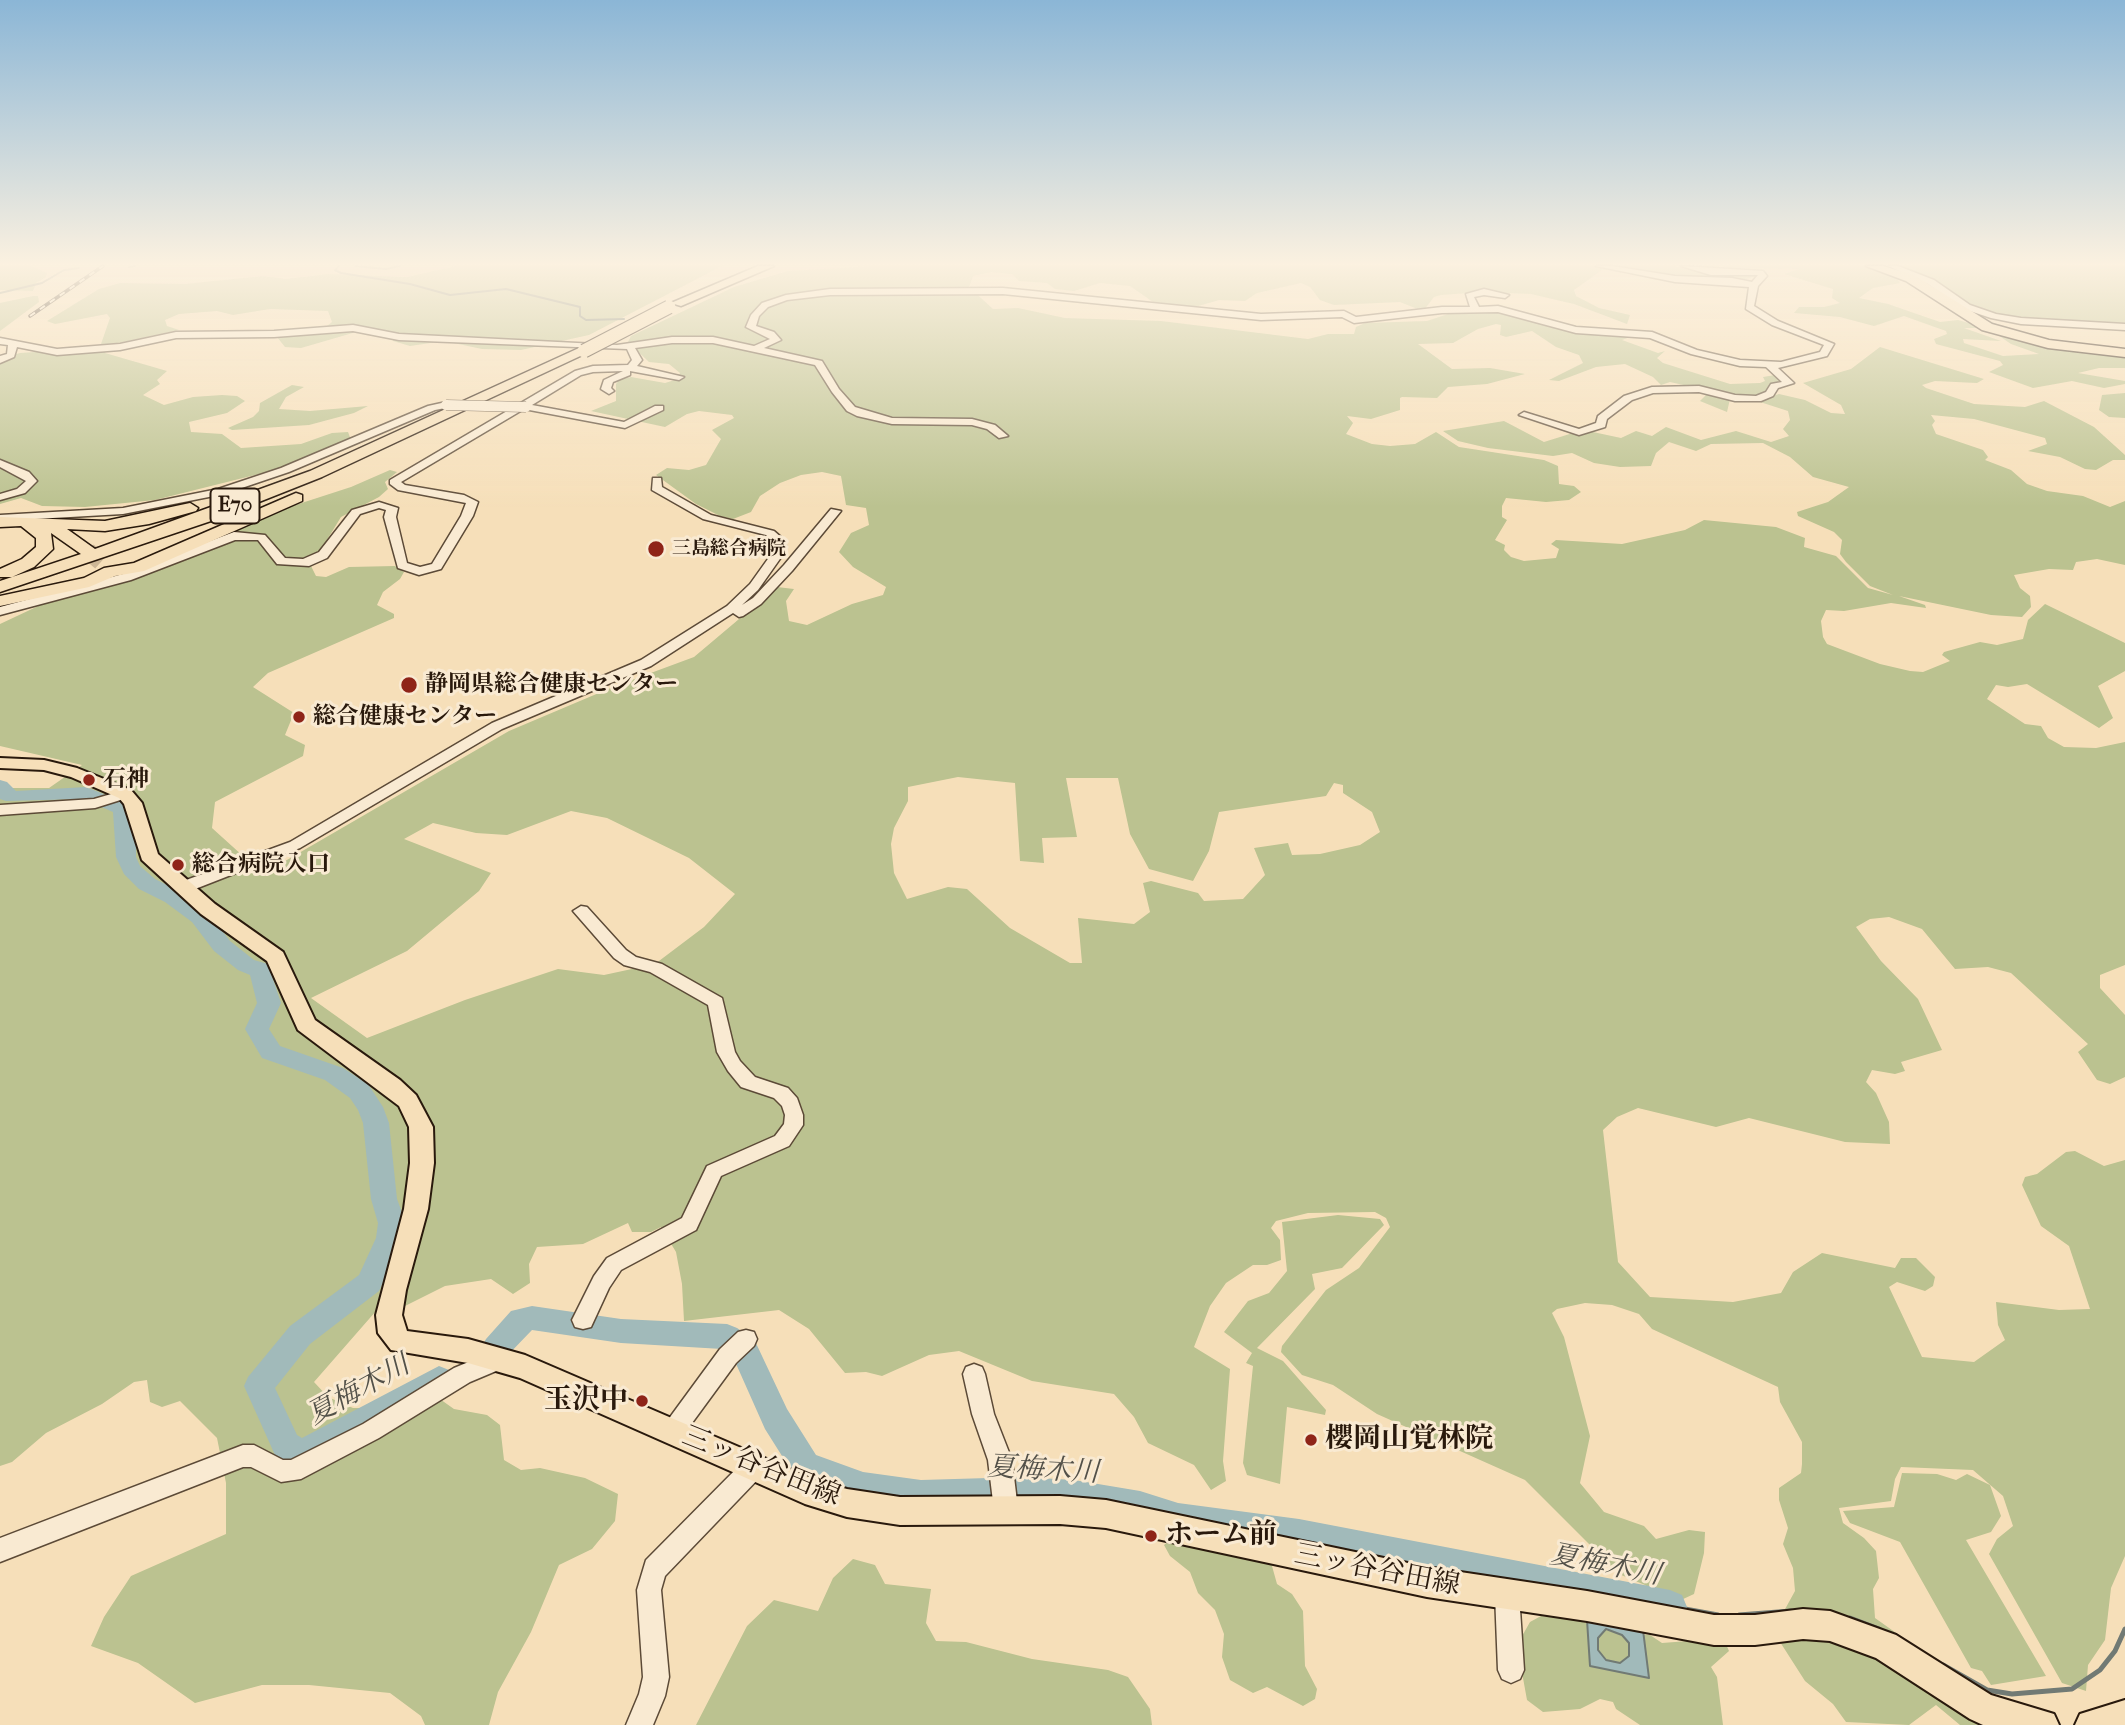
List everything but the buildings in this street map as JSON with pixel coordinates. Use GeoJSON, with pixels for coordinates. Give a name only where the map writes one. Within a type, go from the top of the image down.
{"type":"FeatureCollection","features":[{"type":"Feature","properties":{"kind":"highway","name":"E70"},"geometry":{"type":"LineString","coordinates":[[0,587],[264,495],[463,409],[593,346]]}},
{"type":"Feature","properties":{"kind":"highway"},"geometry":{"type":"LineString","coordinates":[[2069,346],[2125,353]]}},
{"type":"Feature","properties":{"kind":"highway"},"geometry":{"type":"LineString","coordinates":[[27,524],[52,531],[97,561],[138,567],[375,462],[507,388]]}},
{"type":"Feature","properties":{"kind":"highway"},"geometry":{"type":"LineString","coordinates":[[0,521],[104,526],[175,513],[304,471],[463,409]]}},
{"type":"Feature","properties":{"kind":"highway"},"geometry":{"type":"LineString","coordinates":[[0,576],[27,563],[44,549],[44,536],[27,524]]}},
{"type":"Feature","properties":{"kind":"highway"},"geometry":{"type":"LineString","coordinates":[[0,601],[89,582],[97,561]]}},
{"type":"Feature","properties":{"kind":"main road"},"geometry":{"type":"LineString","coordinates":[[0,763],[44,765],[77,773],[123,794]]}},
{"type":"Feature","properties":{"kind":"main road","name":"三ッ谷谷田線"},"geometry":{"type":"LineString","coordinates":[[123,794],[133,803],[149,856],[184,887],[276,957],[306,1025],[393,1086],[415,1113],[421,1127],[422,1163],[416,1209],[393,1290],[390,1333],[400,1342],[468,1351],[500,1359],[587,1392],[815,1494],[847,1503],[900,1511],[1005,1499],[1060,1510],[1106,1514],[1427,1582],[1714,1630],[1755,1630],[1803,1624],[1830,1626],[1885,1646],[1981,1707],[2005,1717],[2043,1725]]}},
{"type":"Feature","properties":{"kind":"main road"},"geometry":{"type":"LineString","coordinates":[[2091,1725],[2125,1716]]}},
{"type":"Feature","properties":{"kind":"street"},"geometry":{"type":"LineString","coordinates":[[0,360],[11,355],[12,346]]}},
{"type":"Feature","properties":{"kind":"street"},"geometry":{"type":"LineString","coordinates":[[30,346],[57,352],[122,346]]}},
{"type":"Feature","properties":{"kind":"street"},"geometry":{"type":"LineString","coordinates":[[618,346],[634,346]]}},
{"type":"Feature","properties":{"kind":"street"},"geometry":{"type":"LineString","coordinates":[[740,346],[819,363],[835,390],[851,409],[861,414],[892,421],[972,422],[991,427],[1003,436]]}},
{"type":"Feature","properties":{"kind":"street"},"geometry":{"type":"LineString","coordinates":[[755,349],[761,346]]}},
{"type":"Feature","properties":{"kind":"street"},"geometry":{"type":"LineString","coordinates":[[1684,346],[1711,357],[1769,365],[1822,356],[1828,346]]}},
{"type":"Feature","properties":{"kind":"street"},"geometry":{"type":"LineString","coordinates":[[630,347],[636,360],[635,369]]}},
{"type":"Feature","properties":{"kind":"street"},"geometry":{"type":"LineString","coordinates":[[1524,415],[1579,432],[1601,425],[1602,418],[1628,398],[1652,390],[1699,389],[1735,398],[1757,400],[1770,394],[1774,386],[1789,383],[1769,365]]}},
{"type":"Feature","properties":{"kind":"street"},"geometry":{"type":"LineString","coordinates":[[609,391],[609,380],[635,369]]}},
{"type":"Feature","properties":{"kind":"street"},"geometry":{"type":"LineString","coordinates":[[0,611],[127,577],[234,536],[261,537],[281,561],[305,563],[323,555],[356,512],[379,505],[392,508],[390,517],[402,565],[419,570],[437,565],[467,516],[472,502],[460,497],[402,488],[394,482],[535,406],[582,371],[635,369],[679,377]]}},
{"type":"Feature","properties":{"kind":"street"},"geometry":{"type":"LineString","coordinates":[[0,521],[100,514],[209,495],[266,478],[432,408],[446,405],[535,406],[625,425],[659,408]]}},
{"type":"Feature","properties":{"kind":"street"},"geometry":{"type":"LineString","coordinates":[[0,463],[25,474],[32,481],[21,491],[0,497]]}},
{"type":"Feature","properties":{"kind":"street"},"geometry":{"type":"LineString","coordinates":[[184,887],[295,845],[506,721],[646,663],[731,609],[754,587],[779,550],[778,540],[771,533],[722,523],[656,488],[657,480]]}},
{"type":"Feature","properties":{"kind":"street"},"geometry":{"type":"LineString","coordinates":[[646,663],[667,660],[757,601],[835,511]]}},
{"type":"Feature","properties":{"kind":"street"},"geometry":{"type":"LineString","coordinates":[[0,810],[95,803],[123,794]]}},
{"type":"Feature","properties":{"kind":"street"},"geometry":{"type":"LineString","coordinates":[[581,911],[630,961],[656,968],[716,1002],[726,1052],[734,1066],[748,1082],[781,1093],[790,1103],[794,1115],[793,1125],[782,1141],[714,1171],[689,1224],[614,1264],[601,1282],[583,1320]]}},
{"type":"Feature","properties":{"kind":"street"},"geometry":{"type":"LineString","coordinates":[[673,1431],[741,1343]]}},
{"type":"Feature","properties":{"kind":"street"},"geometry":{"type":"LineString","coordinates":[[0,1550],[243,1456],[254,1456],[281,1471],[293,1471],[371,1431],[462,1375],[500,1359]]}},
{"type":"Feature","properties":{"kind":"street"},"geometry":{"type":"LineString","coordinates":[[974,1374],[983,1414],[1000,1460],[1005,1499]]}},
{"type":"Feature","properties":{"kind":"street"},"geometry":{"type":"LineString","coordinates":[[639,1725],[652,1696],[656,1677],[649,1590],[655,1569],[754,1467]]}},
{"type":"Feature","properties":{"kind":"street"},"geometry":{"type":"LineString","coordinates":[[1507,1594],[1511,1670]]}},
{"type":"Feature","properties":{"kind":"green space"},"geometry":{"type":"Polygon","coordinates":[[[108,346],[105,353],[167,371],[157,380],[160,384],[143,395],[164,405],[193,397],[222,395],[237,396],[245,401],[227,413],[189,422],[191,432],[222,434],[241,448],[301,444],[332,433],[348,432],[351,440],[271,471],[155,500],[85,507],[42,506],[21,498],[0,504],[0,359],[20,353],[108,346]]]}},
{"type":"Feature","properties":{"kind":"green space"},"geometry":{"type":"Polygon","coordinates":[[[470,346],[537,346],[521,350],[470,346]]]}},
{"type":"Feature","properties":{"kind":"green space"},"geometry":{"type":"Polygon","coordinates":[[[633,346],[1421,346],[1452,369],[1490,368],[1525,374],[1487,384],[1448,387],[1437,398],[1402,397],[1400,410],[1371,419],[1347,416],[1353,423],[1346,434],[1372,444],[1390,446],[1415,444],[1436,432],[1459,447],[1544,460],[1558,466],[1559,484],[1574,486],[1581,492],[1569,500],[1546,502],[1506,498],[1502,506],[1502,517],[1507,520],[1495,540],[1505,545],[1504,550],[1511,557],[1524,561],[1556,558],[1559,549],[1551,544],[1556,540],[1622,544],[1685,530],[1704,520],[1776,527],[1805,538],[1804,547],[1836,556],[1868,588],[1893,595],[1870,586],[1846,562],[1840,554],[1842,540],[1834,532],[1798,516],[1797,512],[1828,502],[1849,487],[1813,477],[1790,457],[1763,443],[1711,444],[1696,451],[1669,442],[1656,453],[1651,466],[1620,467],[1594,463],[1572,453],[1553,456],[1488,448],[1458,441],[1443,431],[1504,421],[1544,442],[1576,432],[1593,432],[1621,438],[1636,431],[1652,436],[1666,427],[1701,440],[1736,431],[1771,442],[1789,436],[1783,429],[1790,420],[1788,411],[1757,401],[1779,394],[1805,400],[1831,413],[1845,414],[1841,405],[1803,383],[1851,369],[1880,347],[1984,379],[1977,383],[1935,381],[1922,385],[1926,388],[1974,404],[2025,407],[2044,401],[2094,427],[2125,455],[2125,460],[2113,460],[2096,470],[2085,469],[2060,457],[2028,451],[2047,444],[2045,438],[1974,419],[1931,415],[1935,421],[1932,425],[1936,434],[1983,450],[1988,457],[1985,460],[2011,470],[2027,484],[2047,491],[2083,496],[2110,507],[2125,501],[2125,565],[2097,559],[2076,562],[2073,570],[2049,569],[2014,575],[2020,588],[2030,596],[2031,607],[2022,617],[1991,615],[1899,596],[1925,605],[1926,608],[1891,603],[1844,611],[1826,610],[1821,621],[1823,637],[1827,644],[1880,664],[1923,672],[1950,661],[1942,655],[1944,652],[1980,642],[1997,645],[2023,639],[2028,620],[2045,604],[2125,643],[2125,671],[2098,686],[2113,718],[2099,728],[2027,684],[2008,687],[1996,685],[1987,699],[2025,724],[2041,726],[2048,738],[2064,747],[2096,748],[2125,742],[2125,965],[2100,975],[2100,988],[2125,1015],[2125,1077],[2110,1084],[2097,1080],[2078,1052],[2088,1044],[2011,973],[1988,967],[1955,969],[1922,929],[1889,917],[1870,919],[1856,927],[1881,961],[1918,999],[1942,1050],[1901,1062],[1905,1071],[1895,1074],[1872,1070],[1866,1082],[1876,1093],[1889,1122],[1890,1144],[1845,1142],[1749,1118],[1716,1127],[1638,1108],[1617,1117],[1603,1130],[1618,1262],[1650,1297],[1733,1302],[1781,1293],[1793,1272],[1822,1253],[1895,1268],[1901,1258],[1916,1258],[1935,1277],[1933,1286],[1925,1291],[1897,1282],[1889,1287],[1922,1357],[1974,1362],[2005,1340],[1998,1325],[1996,1302],[2059,1310],[2090,1309],[2069,1246],[2041,1226],[2022,1185],[2025,1177],[2037,1174],[2066,1152],[2075,1151],[2104,1166],[2125,1160],[2125,1556],[2111,1588],[2105,1640],[2088,1665],[2086,1691],[2062,1683],[1989,1554],[1997,1539],[2013,1526],[2003,1496],[1973,1470],[1901,1467],[1895,1479],[1891,1501],[1839,1508],[1843,1523],[1864,1538],[1876,1551],[1879,1578],[1873,1589],[1875,1618],[1937,1662],[2010,1725],[1960,1725],[1936,1705],[1909,1725],[1846,1722],[1833,1704],[1805,1681],[1773,1631],[1795,1591],[1793,1568],[1783,1544],[1788,1528],[1779,1500],[1779,1488],[1801,1473],[1802,1464],[1802,1442],[1780,1402],[1778,1387],[1652,1329],[1639,1314],[1612,1305],[1585,1303],[1557,1309],[1552,1313],[1564,1337],[1590,1436],[1580,1483],[1604,1512],[1644,1526],[1656,1539],[1689,1530],[1705,1532],[1704,1553],[1694,1594],[1681,1600],[1657,1598],[1645,1585],[1619,1574],[1525,1480],[1377,1414],[1333,1385],[1302,1375],[1281,1352],[1282,1346],[1326,1290],[1359,1268],[1390,1227],[1386,1218],[1375,1212],[1308,1213],[1276,1221],[1271,1228],[1280,1240],[1281,1260],[1267,1265],[1253,1265],[1226,1283],[1210,1306],[1194,1347],[1230,1369],[1223,1461],[1226,1481],[1211,1490],[1194,1465],[1148,1443],[1134,1417],[1114,1394],[1032,1381],[959,1351],[929,1355],[882,1376],[866,1372],[845,1373],[809,1329],[779,1310],[684,1321],[682,1284],[676,1252],[661,1227],[651,1232],[632,1232],[628,1223],[583,1244],[537,1247],[529,1264],[530,1283],[513,1294],[491,1279],[445,1286],[405,1306],[376,1311],[314,1382],[328,1397],[353,1408],[417,1408],[437,1397],[454,1409],[487,1415],[500,1425],[504,1460],[521,1470],[540,1468],[585,1478],[618,1494],[615,1521],[592,1549],[559,1565],[531,1632],[498,1692],[489,1725],[425,1725],[421,1716],[390,1693],[309,1685],[262,1685],[195,1703],[138,1663],[91,1646],[104,1617],[131,1576],[226,1534],[226,1483],[217,1438],[180,1401],[162,1407],[150,1402],[147,1380],[134,1382],[102,1404],[46,1433],[12,1462],[0,1466],[0,788],[49,788],[82,765],[0,746],[0,624],[49,601],[182,557],[280,510],[351,487],[390,470],[397,472],[385,482],[388,489],[379,497],[341,517],[311,566],[316,576],[326,577],[349,567],[395,566],[404,572],[400,579],[383,592],[377,605],[394,614],[394,618],[268,673],[253,687],[294,713],[285,735],[305,745],[303,756],[215,802],[212,828],[243,856],[280,864],[509,731],[613,687],[694,657],[777,587],[794,589],[786,601],[789,621],[807,625],[852,604],[883,595],[886,587],[853,567],[839,552],[851,533],[869,525],[866,508],[846,505],[841,476],[822,472],[801,475],[780,483],[760,496],[751,512],[733,519],[720,516],[696,504],[656,475],[667,468],[689,470],[706,465],[721,439],[712,430],[734,418],[732,415],[699,411],[687,414],[665,427],[591,411],[616,401],[616,384],[619,380],[631,377],[665,383],[678,379],[680,373],[669,364],[649,362],[633,346]],[[958,777],[908,787],[908,801],[894,828],[891,844],[894,873],[907,899],[948,887],[967,889],[1010,928],[1070,963],[1082,963],[1078,918],[1134,924],[1150,912],[1143,883],[1151,881],[1198,893],[1204,901],[1243,899],[1265,875],[1254,848],[1288,843],[1292,855],[1320,854],[1360,845],[1380,832],[1372,812],[1343,793],[1343,785],[1334,783],[1326,796],[1219,812],[1209,851],[1193,881],[1149,869],[1130,834],[1118,778],[1066,778],[1077,837],[1042,838],[1044,863],[1020,861],[1015,783],[958,777]],[[571,811],[507,835],[476,833],[433,823],[404,839],[491,873],[479,891],[407,951],[311,998],[367,1038],[465,1000],[558,969],[604,975],[655,964],[704,927],[735,894],[689,858],[607,818],[571,811]]]}},
{"type":"Feature","properties":{"kind":"green space"},"geometry":{"type":"Polygon","coordinates":[[[1640,346],[1658,353],[1665,351],[1657,358],[1663,363],[1730,384],[1760,383],[1765,381],[1763,377],[1775,375],[1782,380],[1756,398],[1730,399],[1727,412],[1700,401],[1708,393],[1706,390],[1670,382],[1661,385],[1653,377],[1625,364],[1596,367],[1559,381],[1549,380],[1583,363],[1579,355],[1556,347],[1640,346]]]}},
{"type":"Feature","properties":{"kind":"green space"},"geometry":{"type":"Polygon","coordinates":[[[1945,346],[1974,346],[2003,356],[2039,354],[2018,346],[2081,346],[2125,355],[2125,368],[2099,368],[2078,373],[2125,381],[2125,384],[2104,388],[2072,381],[2033,388],[1989,372],[2003,365],[2000,361],[1945,346]]]}},
{"type":"Feature","properties":{"kind":"green space"},"geometry":{"type":"Polygon","coordinates":[[[292,385],[304,387],[286,397],[279,409],[310,411],[368,406],[354,413],[309,425],[232,430],[228,428],[253,417],[259,411],[260,403],[292,385]]]}},
{"type":"Feature","properties":{"kind":"green space"},"geometry":{"type":"Polygon","coordinates":[[[2125,393],[2125,418],[2109,417],[2099,410],[2102,395],[2125,393]]]}},
{"type":"Feature","properties":{"kind":"green space"},"geometry":{"type":"Polygon","coordinates":[[[1338,1215],[1380,1219],[1384,1225],[1342,1268],[1312,1274],[1315,1289],[1257,1348],[1283,1361],[1326,1410],[1325,1415],[1287,1407],[1280,1484],[1247,1475],[1243,1463],[1253,1366],[1246,1363],[1252,1353],[1224,1332],[1248,1301],[1269,1293],[1287,1271],[1282,1222],[1338,1215]]]}},
{"type":"Feature","properties":{"kind":"green space"},"geometry":{"type":"Polygon","coordinates":[[[1902,1473],[1937,1474],[1956,1480],[1967,1474],[1990,1485],[2001,1516],[1991,1532],[1966,1540],[2046,1676],[1991,1685],[1982,1671],[1971,1668],[1900,1542],[1850,1523],[1843,1511],[1894,1507],[1902,1473]]]}},
{"type":"Feature","properties":{"kind":"green space"},"geometry":{"type":"Polygon","coordinates":[[[1174,1537],[1227,1550],[1234,1556],[1246,1554],[1266,1558],[1272,1566],[1277,1584],[1292,1594],[1303,1611],[1305,1666],[1317,1689],[1315,1699],[1303,1706],[1267,1687],[1253,1693],[1230,1680],[1222,1657],[1224,1634],[1215,1610],[1198,1593],[1190,1572],[1170,1556],[1164,1545],[1174,1537]]]}},
{"type":"Feature","properties":{"kind":"green space"},"geometry":{"type":"Polygon","coordinates":[[[853,1559],[875,1565],[885,1584],[931,1589],[926,1623],[936,1641],[966,1642],[1032,1659],[1108,1670],[1128,1677],[1150,1709],[1152,1725],[696,1725],[747,1626],[774,1600],[818,1611],[833,1578],[853,1559]]]}},
{"type":"Feature","properties":{"kind":"green space"},"geometry":{"type":"Polygon","coordinates":[[[1541,1616],[1577,1620],[1609,1631],[1650,1635],[1662,1643],[1688,1641],[1712,1644],[1724,1640],[1729,1651],[1711,1667],[1717,1677],[1723,1725],[1640,1725],[1616,1709],[1613,1702],[1600,1699],[1580,1709],[1543,1712],[1527,1700],[1517,1645],[1530,1622],[1541,1616]]]}},
{"type":"Feature","properties":{"kind":"water"},"geometry":{"type":"Polygon","coordinates":[[[1587,1620],[1643,1630],[1649,1678],[1590,1666],[1587,1620]],[[1606,1629],[1598,1638],[1598,1650],[1606,1660],[1620,1663],[1629,1656],[1629,1643],[1622,1635],[1606,1629]]]}},
{"type":"Feature","properties":{"kind":"waterway","name":"夏梅木川"},"geometry":{"type":"LineString","coordinates":[[0,786],[4,793],[13,797],[86,793],[122,808],[126,818],[126,857],[131,869],[147,884],[173,897],[200,917],[222,946],[246,965],[260,970],[269,1003],[257,1029],[271,1052],[334,1074],[359,1091],[370,1107],[376,1123],[384,1199],[392,1223],[390,1238],[369,1283],[300,1335],[259,1386],[286,1445],[296,1453],[307,1451],[439,1379]]}},
{"type":"Feature","properties":{"kind":"waterway","name":"夏梅木川"},"geometry":{"type":"LineString","coordinates":[[496,1348],[521,1320],[532,1318],[621,1331],[727,1337],[744,1348],[776,1419],[805,1465],[826,1476],[863,1487],[921,1495],[1022,1492],[1074,1495],[1140,1506],[1178,1518],[1299,1535],[1670,1607]]}},
{"type":"Feature","properties":{"kind":"waterway"},"geometry":{"type":"LineString","coordinates":[[1674,1607],[1718,1615]]}},
{"type":"Feature","properties":{"kind":"waterway"},"geometry":{"type":"LineString","coordinates":[[1739,1615],[1791,1611]]}},
{"type":"Feature","properties":{"kind":"waterway"},"geometry":{"type":"LineString","coordinates":[[1850,1618],[1879,1629]]}},
{"type":"Feature","properties":{"kind":"waterway"},"geometry":{"type":"LineString","coordinates":[[1943,1665],[1987,1690],[2012,1694],[2072,1689],[2100,1670],[2115,1651],[2125,1629]]}},
{"type":"Feature","properties":{"kind":"tunnel"},"geometry":{"type":"LineString","coordinates":[[88,551],[104,565]]}},
{"type":"Feature","properties":{"kind":"place","name":"三島総合病院"},"geometry":{"type":"Point","coordinates":[656,549]}},
{"type":"Feature","properties":{"kind":"place","name":"静岡県総合健康センター"},"geometry":{"type":"Point","coordinates":[409,685]}},
{"type":"Feature","properties":{"kind":"place","name":"総合健康センター"},"geometry":{"type":"Point","coordinates":[299,717]}},
{"type":"Feature","properties":{"kind":"place","name":"石神"},"geometry":{"type":"Point","coordinates":[89,780]}},
{"type":"Feature","properties":{"kind":"place","name":"総合病院入口"},"geometry":{"type":"Point","coordinates":[178,865]}},
{"type":"Feature","properties":{"kind":"place","name":"玉沢中"},"geometry":{"type":"Point","coordinates":[642,1401]}},
{"type":"Feature","properties":{"kind":"place","name":"櫻岡山覚林院"},"geometry":{"type":"Point","coordinates":[1311,1440]}},
{"type":"Feature","properties":{"kind":"place","name":"ホーム前"},"geometry":{"type":"Point","coordinates":[1151,1536]}}]}
